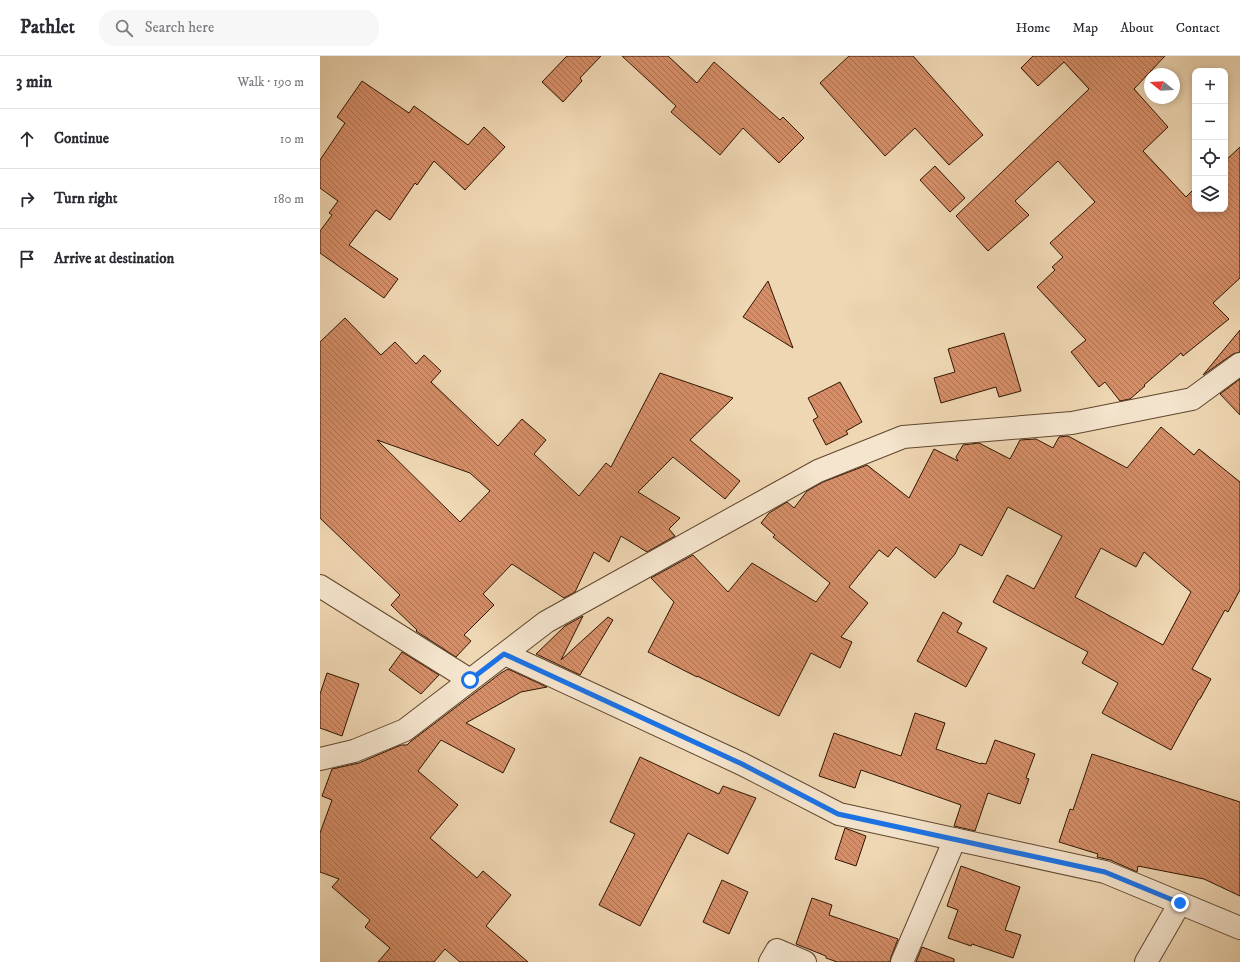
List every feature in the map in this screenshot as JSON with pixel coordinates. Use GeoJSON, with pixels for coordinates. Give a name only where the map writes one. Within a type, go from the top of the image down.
{"type":"FeatureCollection","features":[{"type":"Feature","properties":{"kind":"street"},"geometry":{"type":"LineString","coordinates":[[320,759],[354,751],[405,730],[546,622],[818,471],[903,437],[1072,423],[1192,399],[1240,364]]}},
{"type":"Feature","properties":{"kind":"street"},"geometry":{"type":"LineString","coordinates":[[320,586],[470,680]]}},
{"type":"Feature","properties":{"kind":"street"},"geometry":{"type":"LineString","coordinates":[[504,654],[742,764],[838,814],[1105,872],[1240,928]]}},
{"type":"Feature","properties":{"kind":"street"},"geometry":{"type":"LineString","coordinates":[[902,962],[955,839]]}},
{"type":"Feature","properties":{"kind":"street"},"geometry":{"type":"LineString","coordinates":[[1146,962],[1180,903]]}},
{"type":"Feature","properties":{"kind":"street"},"geometry":{"type":"LineString","coordinates":[[770,962],[776,950],[805,962]]}},
{"type":"Feature","properties":{"kind":"building"},"geometry":{"type":"Polygon","coordinates":[[[567,56],[601,56],[580,78],[582,81],[563,102],[542,82],[567,56]]]}},
{"type":"Feature","properties":{"kind":"building"},"geometry":{"type":"Polygon","coordinates":[[[622,56],[668,56],[697,83],[714,62],[780,120],[783,117],[804,138],[779,163],[743,128],[720,155],[671,112],[676,106],[622,56]]]}},
{"type":"Feature","properties":{"kind":"building"},"geometry":{"type":"Polygon","coordinates":[[[849,56],[913,56],[983,135],[949,165],[915,128],[885,156],[820,83],[849,56]]]}},
{"type":"Feature","properties":{"kind":"building"},"geometry":{"type":"Polygon","coordinates":[[[1033,56],[1165,56],[1154,68],[1144,68],[1144,78],[1134,89],[1144,100],[1144,104],[1147,104],[1168,127],[1143,151],[1186,197],[1192,191],[1192,212],[1228,212],[1228,158],[1240,147],[1240,278],[1213,303],[1229,319],[1183,356],[1181,353],[1130,399],[1120,401],[1105,382],[1099,387],[1071,352],[1086,340],[1037,287],[1055,270],[1052,267],[1063,257],[1050,243],[1095,202],[1058,161],[1015,201],[1029,215],[988,251],[956,216],[1089,89],[1064,62],[1038,86],[1021,68],[1033,56]]]}},
{"type":"Feature","properties":{"kind":"building"},"geometry":{"type":"Polygon","coordinates":[[[362,81],[409,113],[414,106],[468,145],[484,127],[505,147],[465,190],[434,161],[417,185],[415,183],[390,220],[376,210],[349,245],[398,279],[384,298],[320,253],[320,231],[332,215],[329,213],[338,201],[320,188],[320,160],[345,123],[337,117],[362,81]]]}},
{"type":"Feature","properties":{"kind":"building"},"geometry":{"type":"Polygon","coordinates":[[[935,166],[965,198],[950,212],[920,180],[935,166]]]}},
{"type":"Feature","properties":{"kind":"building"},"geometry":{"type":"Polygon","coordinates":[[[768,281],[793,348],[743,317],[768,281]]]}},
{"type":"Feature","properties":{"kind":"building"},"geometry":{"type":"Polygon","coordinates":[[[345,318],[381,355],[395,342],[416,364],[424,355],[441,371],[431,382],[498,446],[522,419],[546,440],[534,454],[579,496],[606,463],[611,467],[660,373],[733,398],[690,440],[740,481],[725,499],[673,457],[638,492],[680,518],[669,529],[675,536],[647,552],[621,536],[609,562],[594,552],[575,592],[564,598],[512,564],[483,594],[494,605],[464,635],[471,641],[456,657],[416,631],[417,630],[391,605],[400,595],[320,518],[320,342],[345,318]],[[377,440],[460,522],[490,491],[470,473],[377,440]]]}},
{"type":"Feature","properties":{"kind":"building"},"geometry":{"type":"Polygon","coordinates":[[[1240,330],[1240,352],[1233,354],[1203,375],[1240,330]]]}},
{"type":"Feature","properties":{"kind":"building"},"geometry":{"type":"Polygon","coordinates":[[[1004,333],[1021,391],[999,397],[996,387],[941,403],[934,378],[955,372],[948,349],[1004,333]]]}},
{"type":"Feature","properties":{"kind":"building"},"geometry":{"type":"Polygon","coordinates":[[[1240,379],[1240,415],[1220,394],[1240,379]]]}},
{"type":"Feature","properties":{"kind":"building"},"geometry":{"type":"Polygon","coordinates":[[[840,382],[862,422],[846,431],[848,434],[826,445],[813,420],[818,417],[808,398],[840,382]]]}},
{"type":"Feature","properties":{"kind":"building"},"geometry":{"type":"Polygon","coordinates":[[[1161,427],[1194,455],[1199,449],[1240,482],[1240,590],[1228,612],[1225,610],[1192,669],[1211,679],[1171,750],[1102,713],[1118,683],[1082,663],[1088,652],[993,602],[1007,575],[1034,589],[1062,536],[1008,507],[982,556],[960,544],[955,554],[935,578],[896,547],[888,557],[879,550],[849,587],[868,603],[841,637],[852,642],[840,668],[811,653],[779,716],[648,652],[674,602],[651,578],[693,555],[728,592],[752,563],[816,602],[830,583],[773,537],[775,535],[761,523],[769,513],[787,502],[794,508],[807,491],[823,482],[867,465],[909,498],[934,449],[958,461],[956,457],[963,445],[979,443],[1010,459],[1020,440],[1036,439],[1053,448],[1059,437],[1068,436],[1127,468],[1161,427]],[[1101,548],[1075,597],[1163,645],[1191,592],[1144,552],[1136,567],[1101,548]]]}},
{"type":"Feature","properties":{"kind":"building"},"geometry":{"type":"Polygon","coordinates":[[[943,612],[962,623],[957,632],[987,648],[966,687],[917,661],[943,612]]]}},
{"type":"Feature","properties":{"kind":"building"},"geometry":{"type":"Polygon","coordinates":[[[583,616],[561,660],[608,617],[613,620],[580,675],[536,654],[565,626],[583,616]]]}},
{"type":"Feature","properties":{"kind":"building"},"geometry":{"type":"Polygon","coordinates":[[[402,652],[439,675],[421,694],[389,670],[402,652]]]}},
{"type":"Feature","properties":{"kind":"building"},"geometry":{"type":"Polygon","coordinates":[[[508,669],[547,687],[521,692],[466,723],[515,749],[503,773],[441,740],[418,771],[458,805],[430,838],[477,878],[483,871],[511,895],[486,926],[528,962],[460,962],[445,949],[434,962],[378,962],[390,948],[365,927],[370,920],[332,887],[339,879],[320,872],[320,833],[332,800],[322,796],[332,769],[359,763],[401,745],[407,745],[508,669]]]}},
{"type":"Feature","properties":{"kind":"building"},"geometry":{"type":"Polygon","coordinates":[[[327,673],[359,684],[342,736],[320,728],[320,694],[327,673]]]}},
{"type":"Feature","properties":{"kind":"building"},"geometry":{"type":"Polygon","coordinates":[[[915,713],[945,723],[936,749],[981,764],[986,764],[995,740],[1035,754],[1026,778],[1029,779],[1020,804],[988,793],[975,831],[954,826],[961,805],[861,770],[855,788],[819,776],[834,733],[901,756],[915,713]]]}},
{"type":"Feature","properties":{"kind":"building"},"geometry":{"type":"Polygon","coordinates":[[[1092,754],[1240,802],[1240,896],[1204,879],[1138,866],[1137,872],[1110,860],[1097,857],[1098,854],[1059,842],[1070,809],[1073,810],[1092,754]]]}},
{"type":"Feature","properties":{"kind":"building"},"geometry":{"type":"Polygon","coordinates":[[[640,757],[719,794],[723,786],[756,798],[728,854],[688,833],[640,926],[599,905],[635,834],[610,822],[640,757]]]}},
{"type":"Feature","properties":{"kind":"building"},"geometry":{"type":"Polygon","coordinates":[[[845,828],[866,836],[856,866],[835,859],[845,828]]]}},
{"type":"Feature","properties":{"kind":"building"},"geometry":{"type":"Polygon","coordinates":[[[961,866],[1020,887],[1005,930],[1021,935],[1013,958],[972,944],[971,946],[948,938],[958,910],[947,906],[961,866]]]}},
{"type":"Feature","properties":{"kind":"building"},"geometry":{"type":"Polygon","coordinates":[[[722,880],[748,892],[729,934],[703,922],[722,880]]]}},
{"type":"Feature","properties":{"kind":"building"},"geometry":{"type":"Polygon","coordinates":[[[812,898],[832,905],[829,915],[898,939],[890,962],[837,962],[796,944],[812,898]]]}},
{"type":"Feature","properties":{"kind":"building"},"geometry":{"type":"Polygon","coordinates":[[[922,947],[954,959],[954,962],[916,962],[922,947]]]}},
{"type":"Feature","properties":{"kind":"route"},"geometry":{"type":"LineString","coordinates":[[470,680],[504,654],[742,764],[838,814],[1105,872],[1180,903]]}}]}
